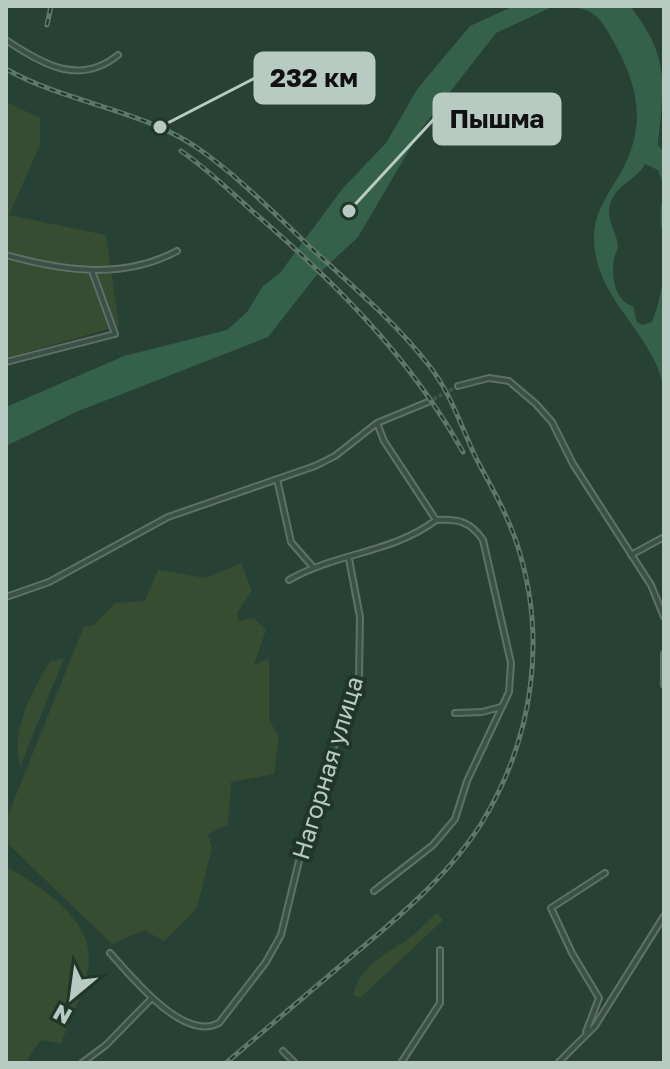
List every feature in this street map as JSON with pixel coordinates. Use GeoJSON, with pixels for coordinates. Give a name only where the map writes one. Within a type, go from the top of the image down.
{"type":"FeatureCollection","features":[{"type":"Feature","properties":{"kind":"street"},"geometry":{"type":"LineString","coordinates":[[6,40],[27,54],[87,73],[103,67],[118,55]]}},
{"type":"Feature","properties":{"kind":"street"},"geometry":{"type":"LineString","coordinates":[[6,255],[48,267],[92,271],[153,264],[177,251]]}},
{"type":"Feature","properties":{"kind":"street"},"geometry":{"type":"LineString","coordinates":[[6,362],[115,334],[92,271]]}},
{"type":"Feature","properties":{"kind":"street"},"geometry":{"type":"LineString","coordinates":[[458,386],[489,378],[509,381],[524,391],[552,422],[573,464],[651,585],[664,617]]}},
{"type":"Feature","properties":{"kind":"street"},"geometry":{"type":"LineString","coordinates":[[6,597],[49,582],[168,517],[335,456],[377,423],[428,402]]}},
{"type":"Feature","properties":{"kind":"street"},"geometry":{"type":"LineString","coordinates":[[377,423],[384,441],[436,520]]}},
{"type":"Feature","properties":{"kind":"street"},"geometry":{"type":"LineString","coordinates":[[277,478],[291,542],[312,566]]}},
{"type":"Feature","properties":{"kind":"street"},"geometry":{"type":"LineString","coordinates":[[289,580],[312,566],[349,559],[419,533],[436,520],[459,519],[474,528],[483,540],[512,678],[467,781],[455,819],[433,845],[374,891]]}},
{"type":"Feature","properties":{"kind":"street"},"geometry":{"type":"LineString","coordinates":[[631,555],[664,537]]}},
{"type":"Feature","properties":{"kind":"street","name":"Нагорная улица"},"geometry":{"type":"LineString","coordinates":[[110,953],[151,999],[192,1026],[208,1029],[219,1023],[266,962],[281,935],[314,799],[359,679],[360,617],[349,559]]}},
{"type":"Feature","properties":{"kind":"street"},"geometry":{"type":"LineString","coordinates":[[664,654],[664,685]]}},
{"type":"Feature","properties":{"kind":"street"},"geometry":{"type":"LineString","coordinates":[[455,713],[501,707]]}},
{"type":"Feature","properties":{"kind":"street"},"geometry":{"type":"LineString","coordinates":[[586,1032],[599,998],[572,953],[551,908],[605,873]]}},
{"type":"Feature","properties":{"kind":"street"},"geometry":{"type":"LineString","coordinates":[[558,1063],[607,1009],[664,916]]}},
{"type":"Feature","properties":{"kind":"street"},"geometry":{"type":"LineString","coordinates":[[401,1063],[440,1003],[440,950]]}},
{"type":"Feature","properties":{"kind":"street"},"geometry":{"type":"LineString","coordinates":[[82,1063],[106,1045],[151,999]]}},
{"type":"Feature","properties":{"kind":"street"},"geometry":{"type":"LineString","coordinates":[[283,1051],[295,1063]]}},
{"type":"Feature","properties":{"kind":"shaded area"},"geometry":{"type":"Polygon","coordinates":[[[514,6],[554,6],[496,33],[422,128],[358,237],[315,277],[268,337],[76,412],[6,446],[6,407],[124,356],[227,330],[247,312],[263,286],[280,273],[343,188],[386,143],[418,88],[470,26],[514,6]]]}},
{"type":"Feature","properties":{"kind":"shaded area"},"geometry":{"type":"Polygon","coordinates":[[[562,6],[630,6],[652,40],[658,56],[662,104],[658,145],[664,152],[664,187],[658,170],[645,164],[615,194],[609,212],[618,247],[613,266],[618,294],[633,306],[637,322],[643,325],[652,322],[664,268],[664,389],[656,363],[608,289],[596,258],[594,241],[595,224],[601,208],[633,145],[637,112],[631,80],[601,21],[583,9],[562,6]]]}},
{"type":"Feature","properties":{"kind":"shaded area"},"geometry":{"type":"Polygon","coordinates":[[[6,102],[40,118],[40,145],[9,215],[106,235],[119,326],[6,358],[6,102]]]}},
{"type":"Feature","properties":{"kind":"shaded area"},"geometry":{"type":"Polygon","coordinates":[[[664,195],[664,245],[660,215],[664,195]]]}},
{"type":"Feature","properties":{"kind":"shaded area"},"geometry":{"type":"Polygon","coordinates":[[[241,563],[252,591],[237,613],[239,621],[254,618],[266,630],[254,665],[269,658],[269,720],[279,736],[274,774],[231,782],[228,825],[208,834],[212,848],[197,908],[164,941],[144,930],[112,944],[6,842],[6,820],[84,626],[94,625],[115,603],[145,601],[158,570],[206,578],[241,563]]]}},
{"type":"Feature","properties":{"kind":"shaded area"},"geometry":{"type":"Polygon","coordinates":[[[64,658],[20,767],[18,739],[24,712],[50,661],[64,658]]]}},
{"type":"Feature","properties":{"kind":"shaded area"},"geometry":{"type":"Polygon","coordinates":[[[6,867],[61,905],[82,931],[88,946],[85,980],[61,1044],[41,1040],[28,1058],[30,1063],[6,1063],[6,867]]]}},
{"type":"Feature","properties":{"kind":"shaded area"},"geometry":{"type":"Polygon","coordinates":[[[437,913],[443,920],[360,998],[353,995],[361,977],[373,963],[408,939],[437,913]]]}},
{"type":"Feature","properties":{"kind":"tunnel"},"geometry":{"type":"LineString","coordinates":[[428,402],[458,386]]}},
{"type":"Feature","properties":{"kind":"railway"},"geometry":{"type":"LineString","coordinates":[[47,25],[51,6]]}},
{"type":"Feature","properties":{"kind":"railway"},"geometry":{"type":"LineString","coordinates":[[6,69],[29,81],[150,123],[196,147],[255,195],[386,317],[414,347],[443,386],[508,520],[526,577],[533,650],[524,722],[499,791],[481,824],[454,861],[405,911],[226,1063]]}},
{"type":"Feature","properties":{"kind":"railway"},"geometry":{"type":"LineString","coordinates":[[181,151],[282,237],[341,293],[395,352],[463,452]]}},
{"type":"Feature","properties":{"kind":"place","name":"232 км"},"geometry":{"type":"Point","coordinates":[160,127]}},
{"type":"Feature","properties":{"kind":"place","name":"Пышма"},"geometry":{"type":"Point","coordinates":[349,211]}}]}
